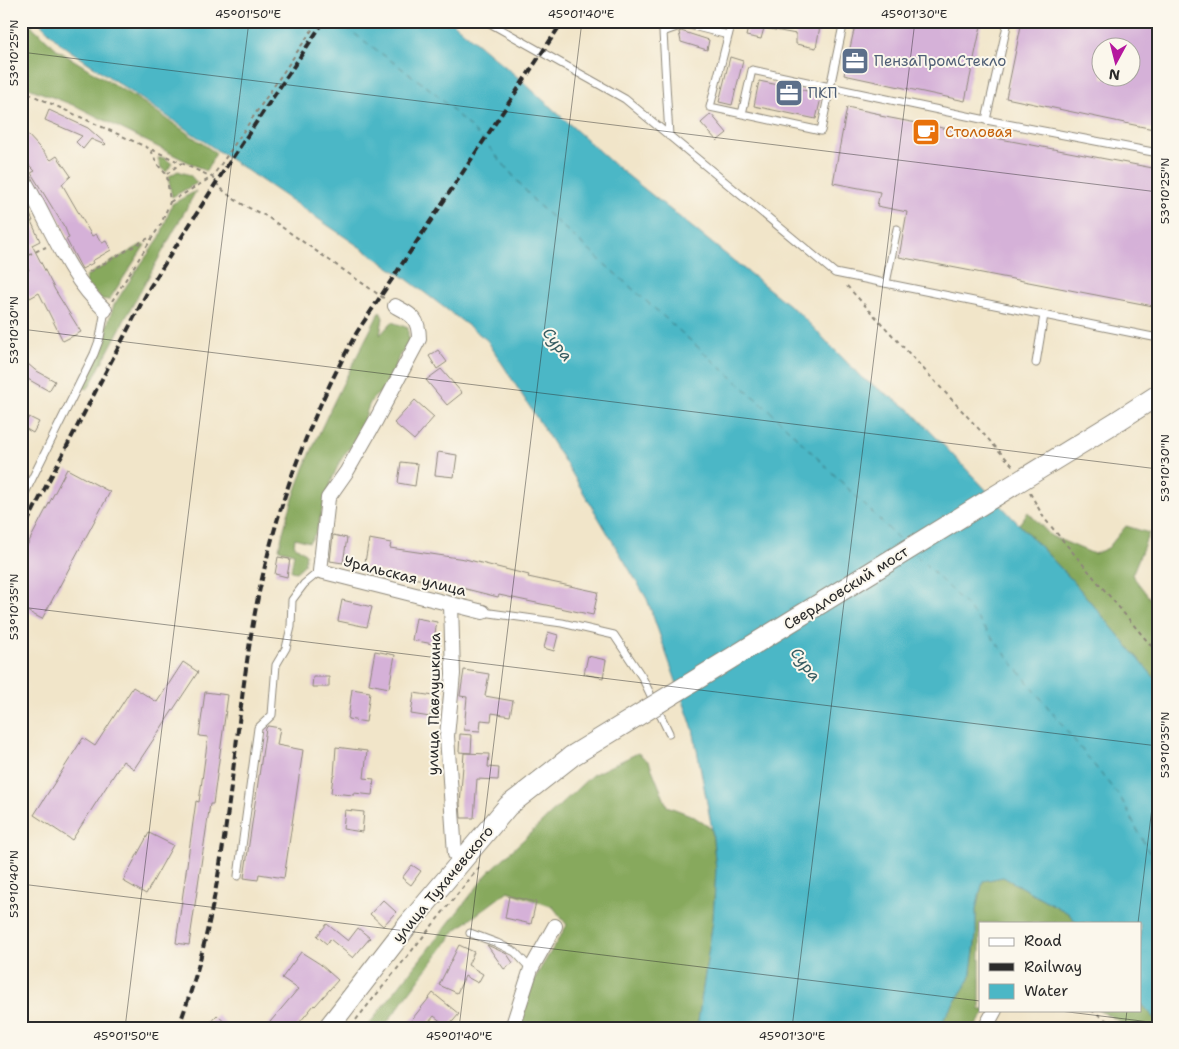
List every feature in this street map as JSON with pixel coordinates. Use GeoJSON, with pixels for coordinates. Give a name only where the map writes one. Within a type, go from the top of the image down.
{"type":"FeatureCollection","features":[{"type":"Feature","properties":{"kind":"main road","name":"Свердловский мост"},"geometry":{"type":"LineString","coordinates":[[572,756],[1158,395]]}},
{"type":"Feature","properties":{"kind":"main road","name":"улица Тухачевского"},"geometry":{"type":"LineString","coordinates":[[328,1028],[407,926],[472,862],[508,806],[572,756]]}},
{"type":"Feature","properties":{"kind":"street"},"geometry":{"type":"LineString","coordinates":[[21,175],[77,278],[91,297],[105,310]]}},
{"type":"Feature","properties":{"kind":"street"},"geometry":{"type":"LineString","coordinates":[[320,571],[328,498],[376,420],[419,339],[419,328],[414,316],[395,306]]}},
{"type":"Feature","properties":{"kind":"street","name":"Уральская улица"},"geometry":{"type":"LineString","coordinates":[[320,571],[483,612]]}},
{"type":"Feature","properties":{"kind":"street","name":"улица Павлушкина"},"geometry":{"type":"LineString","coordinates":[[451,604],[453,674],[447,736],[454,854],[472,862]]}},
{"type":"Feature","properties":{"kind":"street"},"geometry":{"type":"LineString","coordinates":[[512,1028],[530,969],[555,926]]}},
{"type":"Feature","properties":{"kind":"street"},"geometry":{"type":"LineString","coordinates":[[985,1028],[994,1012]]}},
{"type":"Feature","properties":{"kind":"lane"},"geometry":{"type":"LineString","coordinates":[[486,21],[625,99],[835,273],[1158,338]]}},
{"type":"Feature","properties":{"kind":"lane"},"geometry":{"type":"LineString","coordinates":[[732,21],[710,107],[821,131],[844,21]]}},
{"type":"Feature","properties":{"kind":"lane"},"geometry":{"type":"LineString","coordinates":[[986,120],[1008,21]]}},
{"type":"Feature","properties":{"kind":"lane"},"geometry":{"type":"LineString","coordinates":[[669,136],[663,32],[685,24],[728,35]]}},
{"type":"Feature","properties":{"kind":"lane"},"geometry":{"type":"LineString","coordinates":[[742,114],[752,70],[986,120],[1158,153]]}},
{"type":"Feature","properties":{"kind":"lane"},"geometry":{"type":"LineString","coordinates":[[886,283],[897,229]]}},
{"type":"Feature","properties":{"kind":"lane"},"geometry":{"type":"LineString","coordinates":[[21,501],[94,354],[100,338],[105,310]]}},
{"type":"Feature","properties":{"kind":"lane"},"geometry":{"type":"LineString","coordinates":[[1036,363],[1044,315]]}},
{"type":"Feature","properties":{"kind":"lane"},"geometry":{"type":"LineString","coordinates":[[238,876],[258,728],[272,714],[276,665],[286,648],[291,627],[292,600],[304,584],[320,571]]}},
{"type":"Feature","properties":{"kind":"lane"},"geometry":{"type":"LineString","coordinates":[[483,612],[562,623],[614,635],[642,677],[669,733]]}},
{"type":"Feature","properties":{"kind":"lane"},"geometry":{"type":"LineString","coordinates":[[470,933],[515,952],[530,969]]}},
{"type":"Feature","properties":{"kind":"path"},"geometry":{"type":"LineString","coordinates":[[170,202],[212,176],[318,21]]}},
{"type":"Feature","properties":{"kind":"path"},"geometry":{"type":"LineString","coordinates":[[21,90],[212,176],[219,187],[248,208],[266,216],[395,306]]}},
{"type":"Feature","properties":{"kind":"path"},"geometry":{"type":"LineString","coordinates":[[105,310],[162,224],[170,202],[167,175],[156,164],[151,150]]}},
{"type":"Feature","properties":{"kind":"path"},"geometry":{"type":"LineString","coordinates":[[167,175],[181,163]]}},
{"type":"Feature","properties":{"kind":"path"},"geometry":{"type":"LineString","coordinates":[[77,278],[154,235]]}},
{"type":"Feature","properties":{"kind":"path"},"geometry":{"type":"LineString","coordinates":[[21,258],[57,242]]}},
{"type":"Feature","properties":{"kind":"path"},"geometry":{"type":"LineString","coordinates":[[835,273],[1011,461]]}},
{"type":"Feature","properties":{"kind":"path"},"geometry":{"type":"LineString","coordinates":[[1044,518],[1158,654]]}},
{"type":"Feature","properties":{"kind":"path"},"geometry":{"type":"LineString","coordinates":[[350,1028],[472,862]]}},
{"type":"Feature","properties":{"kind":"path"},"geometry":{"type":"LineString","coordinates":[[1094,1012],[1118,1028]]}},
{"type":"Feature","properties":{"kind":"green space"},"geometry":{"type":"Polygon","coordinates":[[[21,21],[26,21],[59,51],[144,103],[216,153],[206,171],[78,107],[21,85],[21,21]]]}},
{"type":"Feature","properties":{"kind":"green space"},"geometry":{"type":"Polygon","coordinates":[[[158,158],[165,158],[172,164],[166,172],[161,168],[158,158]]]}},
{"type":"Feature","properties":{"kind":"green space"},"geometry":{"type":"Polygon","coordinates":[[[178,171],[190,175],[197,183],[172,197],[168,177],[178,171]]]}},
{"type":"Feature","properties":{"kind":"green space"},"geometry":{"type":"Polygon","coordinates":[[[196,191],[89,387],[87,389],[82,387],[100,346],[114,305],[160,237],[172,204],[196,191]]]}},
{"type":"Feature","properties":{"kind":"green space"},"geometry":{"type":"Polygon","coordinates":[[[141,245],[145,245],[109,300],[101,299],[86,284],[86,276],[141,245]]]}},
{"type":"Feature","properties":{"kind":"green space"},"geometry":{"type":"Polygon","coordinates":[[[380,311],[383,318],[380,335],[392,322],[408,328],[410,341],[399,356],[388,390],[371,401],[361,432],[338,465],[315,534],[309,542],[295,538],[294,545],[306,554],[304,565],[296,572],[291,571],[294,553],[279,549],[297,487],[322,427],[380,311]]]}},
{"type":"Feature","properties":{"kind":"green space"},"geometry":{"type":"Polygon","coordinates":[[[1028,512],[1051,536],[1094,554],[1108,548],[1126,526],[1149,533],[1132,575],[1158,609],[1158,682],[1072,580],[1019,524],[1028,512]]]}},
{"type":"Feature","properties":{"kind":"green space"},"geometry":{"type":"Polygon","coordinates":[[[638,753],[649,762],[667,806],[693,816],[712,829],[716,869],[713,920],[697,1028],[520,1028],[530,986],[567,925],[553,907],[508,891],[456,930],[383,1028],[366,1028],[488,873],[592,775],[638,753]]]}},
{"type":"Feature","properties":{"kind":"green space"},"geometry":{"type":"Polygon","coordinates":[[[1003,877],[1068,913],[1076,922],[979,922],[979,1012],[986,1012],[974,1028],[940,1028],[946,1015],[970,979],[976,936],[976,909],[983,881],[1003,877]]]}},
{"type":"Feature","properties":{"kind":"green space"},"geometry":{"type":"Polygon","coordinates":[[[1142,1004],[1158,1022],[1158,1028],[1129,1028],[1102,1012],[1142,1012],[1142,1004]]]}},
{"type":"Feature","properties":{"kind":"water","name":"Сура"},"geometry":{"type":"Polygon","coordinates":[[[38,21],[451,21],[521,80],[611,162],[800,314],[862,378],[909,409],[1072,580],[1158,682],[1158,1022],[1142,1004],[1142,922],[1076,922],[1068,913],[1003,877],[983,881],[976,909],[976,936],[970,979],[946,1015],[940,1028],[697,1028],[713,920],[716,869],[712,829],[693,729],[647,599],[570,470],[487,340],[404,277],[62,45],[38,21]]]}},
{"type":"Feature","properties":{"kind":"building"},"geometry":{"type":"Polygon","coordinates":[[[753,21],[821,21],[816,48],[796,44],[796,34],[764,28],[761,39],[746,36],[749,23],[753,24],[753,21]]]}},
{"type":"Feature","properties":{"kind":"building"},"geometry":{"type":"Polygon","coordinates":[[[856,21],[982,21],[965,101],[844,75],[856,21]]]}},
{"type":"Feature","properties":{"kind":"building"},"geometry":{"type":"Polygon","coordinates":[[[1022,21],[1158,21],[1158,130],[1006,98],[1022,21]]]}},
{"type":"Feature","properties":{"kind":"building"},"geometry":{"type":"Polygon","coordinates":[[[679,32],[709,40],[707,50],[681,42],[679,32]]]}},
{"type":"Feature","properties":{"kind":"building"},"geometry":{"type":"Polygon","coordinates":[[[730,57],[743,61],[732,105],[719,102],[730,57]]]}},
{"type":"Feature","properties":{"kind":"building"},"geometry":{"type":"Polygon","coordinates":[[[759,81],[822,94],[816,119],[754,106],[759,81]]]}},
{"type":"Feature","properties":{"kind":"building"},"geometry":{"type":"Polygon","coordinates":[[[847,107],[880,114],[880,116],[1158,169],[1158,307],[899,257],[907,212],[877,206],[880,192],[833,183],[847,107]]]}},
{"type":"Feature","properties":{"kind":"building"},"geometry":{"type":"Polygon","coordinates":[[[49,110],[88,128],[106,144],[91,139],[83,149],[76,142],[82,136],[45,120],[49,110]]]}},
{"type":"Feature","properties":{"kind":"building"},"geometry":{"type":"Polygon","coordinates":[[[711,114],[727,133],[717,141],[701,123],[711,114]]]}},
{"type":"Feature","properties":{"kind":"building"},"geometry":{"type":"Polygon","coordinates":[[[27,134],[51,160],[57,156],[71,176],[62,184],[92,236],[96,234],[102,243],[106,241],[111,250],[82,269],[66,239],[69,238],[65,228],[31,173],[35,171],[21,157],[21,139],[27,134]]]}},
{"type":"Feature","properties":{"kind":"building"},"geometry":{"type":"Polygon","coordinates":[[[21,193],[40,241],[32,245],[55,290],[81,332],[63,341],[39,293],[30,298],[21,282],[21,274],[29,270],[21,255],[21,193]]]}},
{"type":"Feature","properties":{"kind":"building"},"geometry":{"type":"Polygon","coordinates":[[[438,350],[447,362],[437,369],[429,356],[438,350]]]}},
{"type":"Feature","properties":{"kind":"building"},"geometry":{"type":"Polygon","coordinates":[[[21,358],[35,370],[55,381],[49,391],[26,378],[21,373],[21,358]]]}},
{"type":"Feature","properties":{"kind":"building"},"geometry":{"type":"Polygon","coordinates":[[[441,369],[462,393],[447,405],[426,380],[441,369]]]}},
{"type":"Feature","properties":{"kind":"building"},"geometry":{"type":"Polygon","coordinates":[[[415,400],[434,417],[414,440],[394,423],[415,400]]]}},
{"type":"Feature","properties":{"kind":"building"},"geometry":{"type":"Polygon","coordinates":[[[29,417],[39,422],[33,433],[23,427],[29,417]]]}},
{"type":"Feature","properties":{"kind":"building"},"geometry":{"type":"Polygon","coordinates":[[[438,452],[457,455],[454,477],[435,475],[438,452]]]}},
{"type":"Feature","properties":{"kind":"building"},"geometry":{"type":"Polygon","coordinates":[[[401,462],[418,464],[415,486],[398,483],[401,462]]]}},
{"type":"Feature","properties":{"kind":"building"},"geometry":{"type":"Polygon","coordinates":[[[67,469],[110,492],[42,619],[21,608],[21,557],[67,469]]]}},
{"type":"Feature","properties":{"kind":"building"},"geometry":{"type":"Polygon","coordinates":[[[333,535],[347,538],[343,563],[330,561],[333,535]]]}},
{"type":"Feature","properties":{"kind":"building"},"geometry":{"type":"Polygon","coordinates":[[[369,539],[391,543],[390,548],[465,559],[529,575],[528,577],[598,592],[593,615],[364,568],[369,539]]]}},
{"type":"Feature","properties":{"kind":"building"},"geometry":{"type":"Polygon","coordinates":[[[278,557],[290,559],[287,577],[275,574],[278,557]]]}},
{"type":"Feature","properties":{"kind":"building"},"geometry":{"type":"Polygon","coordinates":[[[342,600],[372,607],[367,627],[338,621],[342,600]]]}},
{"type":"Feature","properties":{"kind":"building"},"geometry":{"type":"Polygon","coordinates":[[[416,618],[437,622],[433,644],[412,640],[416,618]]]}},
{"type":"Feature","properties":{"kind":"building"},"geometry":{"type":"Polygon","coordinates":[[[548,632],[558,635],[554,651],[544,648],[548,632]]]}},
{"type":"Feature","properties":{"kind":"building"},"geometry":{"type":"Polygon","coordinates":[[[375,651],[395,655],[389,688],[369,684],[375,651]]]}},
{"type":"Feature","properties":{"kind":"building"},"geometry":{"type":"Polygon","coordinates":[[[588,656],[606,660],[603,678],[584,674],[588,656]]]}},
{"type":"Feature","properties":{"kind":"building"},"geometry":{"type":"Polygon","coordinates":[[[183,662],[198,672],[134,769],[123,761],[72,840],[34,815],[83,738],[95,746],[133,687],[157,702],[183,662]]]}},
{"type":"Feature","properties":{"kind":"building"},"geometry":{"type":"Polygon","coordinates":[[[464,670],[489,674],[485,696],[513,701],[510,716],[492,713],[491,721],[481,720],[480,731],[464,730],[467,697],[460,696],[464,670]]]}},
{"type":"Feature","properties":{"kind":"building"},"geometry":{"type":"Polygon","coordinates":[[[313,677],[329,677],[329,687],[312,687],[313,677]]]}},
{"type":"Feature","properties":{"kind":"building"},"geometry":{"type":"Polygon","coordinates":[[[352,689],[370,692],[366,722],[348,719],[352,689]]]}},
{"type":"Feature","properties":{"kind":"building"},"geometry":{"type":"Polygon","coordinates":[[[205,692],[228,695],[213,804],[210,804],[189,945],[176,943],[196,801],[199,802],[208,737],[199,736],[205,692]]]}},
{"type":"Feature","properties":{"kind":"building"},"geometry":{"type":"Polygon","coordinates":[[[414,693],[434,696],[430,717],[411,714],[414,693]]]}},
{"type":"Feature","properties":{"kind":"building"},"geometry":{"type":"Polygon","coordinates":[[[268,726],[280,728],[277,745],[303,750],[284,878],[259,874],[258,880],[244,878],[266,728],[268,726]]]}},
{"type":"Feature","properties":{"kind":"building"},"geometry":{"type":"Polygon","coordinates":[[[460,734],[472,735],[471,753],[459,752],[460,734]]]}},
{"type":"Feature","properties":{"kind":"building"},"geometry":{"type":"Polygon","coordinates":[[[336,747],[367,751],[364,778],[374,779],[372,795],[331,793],[336,747]]]}},
{"type":"Feature","properties":{"kind":"building"},"geometry":{"type":"Polygon","coordinates":[[[464,753],[489,754],[488,767],[499,768],[498,780],[477,779],[474,818],[461,818],[460,804],[464,753]]]}},
{"type":"Feature","properties":{"kind":"building"},"geometry":{"type":"Polygon","coordinates":[[[345,810],[364,812],[362,832],[343,829],[345,810]]]}},
{"type":"Feature","properties":{"kind":"building"},"geometry":{"type":"Polygon","coordinates":[[[149,833],[173,845],[146,894],[123,881],[149,833]]]}},
{"type":"Feature","properties":{"kind":"building"},"geometry":{"type":"Polygon","coordinates":[[[412,865],[421,871],[411,885],[402,878],[412,865]]]}},
{"type":"Feature","properties":{"kind":"building"},"geometry":{"type":"Polygon","coordinates":[[[509,896],[536,902],[531,924],[505,918],[509,896]]]}},
{"type":"Feature","properties":{"kind":"building"},"geometry":{"type":"Polygon","coordinates":[[[383,900],[396,912],[383,926],[370,914],[383,900]]]}},
{"type":"Feature","properties":{"kind":"building"},"geometry":{"type":"Polygon","coordinates":[[[327,924],[348,941],[358,928],[370,938],[353,958],[330,939],[327,944],[317,936],[327,924]]]}},
{"type":"Feature","properties":{"kind":"building"},"geometry":{"type":"Polygon","coordinates":[[[459,945],[474,952],[468,965],[483,974],[478,983],[465,976],[457,993],[439,985],[459,945]]]}},
{"type":"Feature","properties":{"kind":"building"},"geometry":{"type":"Polygon","coordinates":[[[487,945],[507,954],[513,963],[504,969],[487,945]]]}},
{"type":"Feature","properties":{"kind":"building"},"geometry":{"type":"Polygon","coordinates":[[[301,952],[320,964],[338,980],[295,1028],[265,1028],[298,989],[282,978],[301,952]]]}},
{"type":"Feature","properties":{"kind":"building"},"geometry":{"type":"Polygon","coordinates":[[[433,993],[459,1014],[448,1027],[434,1016],[424,1028],[415,1028],[409,1023],[433,993]]]}},
{"type":"Feature","properties":{"kind":"building"},"geometry":{"type":"Polygon","coordinates":[[[217,1015],[231,1028],[205,1028],[217,1015]]]}},
{"type":"Feature","properties":{"kind":"ferry route"},"geometry":{"type":"LineString","coordinates":[[337,21],[434,92],[484,141],[536,203],[773,414],[902,542]]}},
{"type":"Feature","properties":{"kind":"ferry route"},"geometry":{"type":"LineString","coordinates":[[916,555],[967,606],[1122,800],[1158,870]]}},
{"type":"Feature","properties":{"kind":"railway"},"geometry":{"type":"LineString","coordinates":[[21,534],[150,287],[223,172],[324,21]]}},
{"type":"Feature","properties":{"kind":"railway"},"geometry":{"type":"LineString","coordinates":[[178,1028],[195,979],[208,929],[218,878],[245,674],[261,584],[281,510],[306,438],[321,402],[357,332],[563,21]]}},
{"type":"Feature","properties":{"kind":"place","name":"ПензаПромСтекло"},"geometry":{"type":"Point","coordinates":[855,61]}},
{"type":"Feature","properties":{"kind":"place","name":"ПКП"},"geometry":{"type":"Point","coordinates":[789,93]}},
{"type":"Feature","properties":{"kind":"place","name":"Столовая"},"geometry":{"type":"Point","coordinates":[926,132]}}]}
